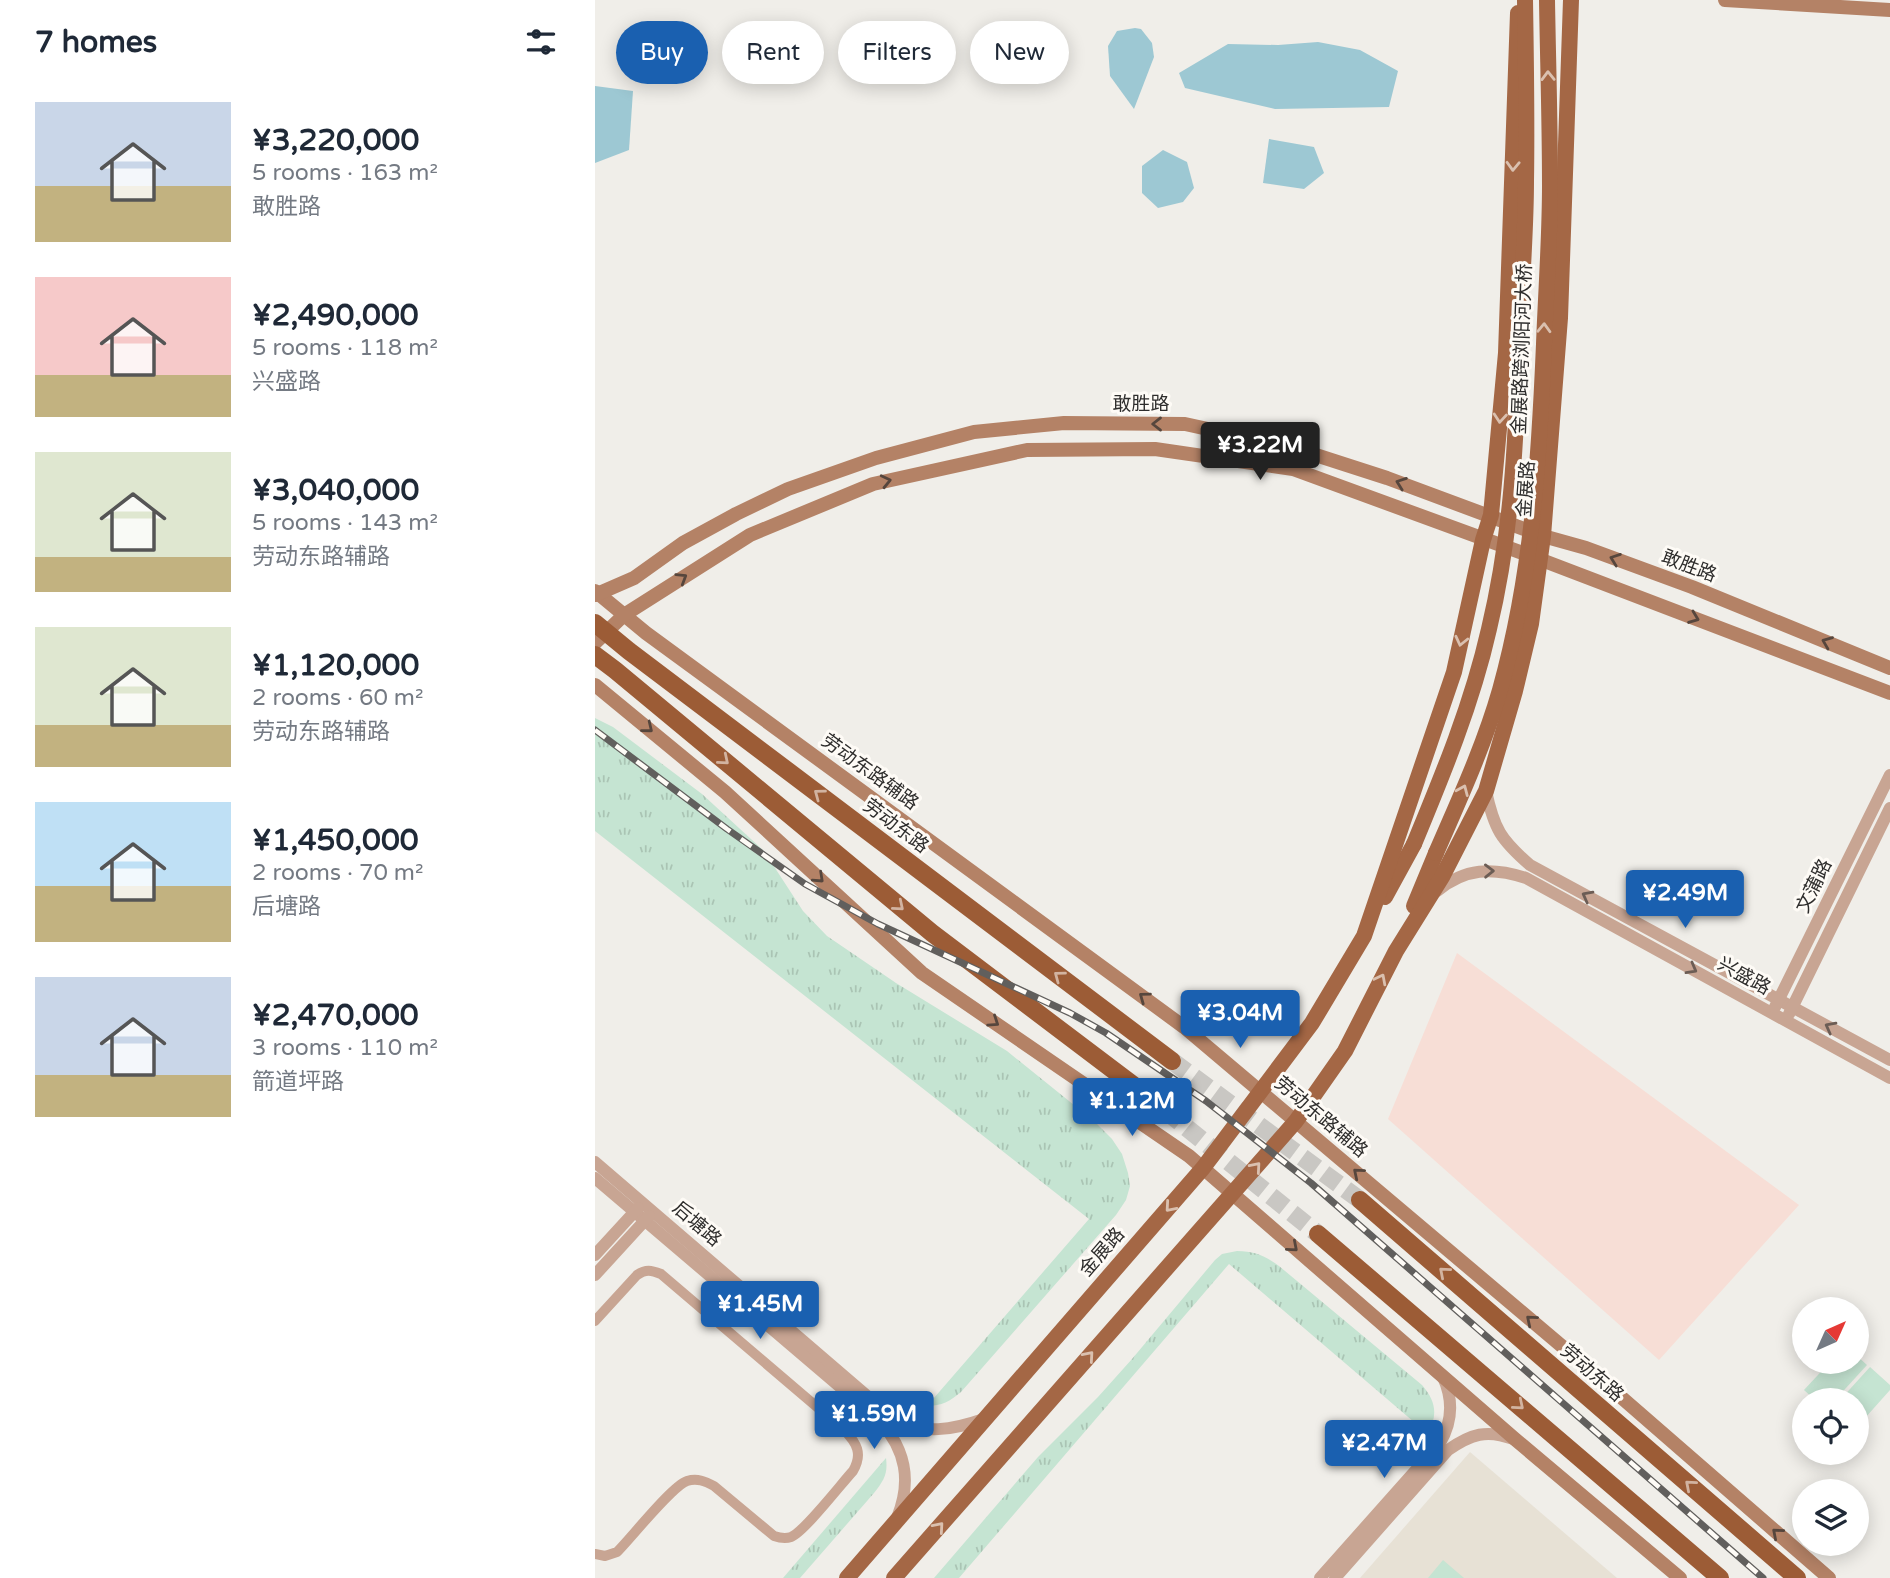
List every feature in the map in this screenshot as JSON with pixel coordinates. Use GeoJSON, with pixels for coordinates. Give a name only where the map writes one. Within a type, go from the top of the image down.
{"type":"FeatureCollection","features":[{"type":"Feature","properties":{"kind":"highway","name":"劳动东路"},"geometry":{"type":"LineString","coordinates":[[598,633],[1172,1061]]}},
{"type":"Feature","properties":{"kind":"highway"},"geometry":{"type":"LineString","coordinates":[[595,655],[932,933],[1145,1094]]}},
{"type":"Feature","properties":{"kind":"highway","name":"劳动东路"},"geometry":{"type":"LineString","coordinates":[[1360,1200],[1797,1578]]}},
{"type":"Feature","properties":{"kind":"highway"},"geometry":{"type":"LineString","coordinates":[[1318,1234],[1720,1578]]}},
{"type":"Feature","properties":{"kind":"main road","name":"金展路"},"geometry":{"type":"LineString","coordinates":[[1364,936],[1454,672],[1491,515],[1506,353],[1519,0]]}},
{"type":"Feature","properties":{"kind":"main road","name":"金展路跨浏阳河大桥"},"geometry":{"type":"LineString","coordinates":[[1414,844],[1462,724],[1477,677],[1490,628],[1508,536],[1515,463],[1527,182],[1525,0]]}},
{"type":"Feature","properties":{"kind":"main road","name":"金展路跨浏阳河大桥"},"geometry":{"type":"LineString","coordinates":[[1436,853],[1486,734],[1500,690],[1523,587],[1531,533],[1541,423],[1550,186],[1547,0]]}},
{"type":"Feature","properties":{"kind":"main road","name":"金展路"},"geometry":{"type":"LineString","coordinates":[[894,1578],[1296,1121],[1345,1051],[1396,951],[1442,877],[1486,791],[1531,624],[1543,536],[1560,318],[1571,0]]}},
{"type":"Feature","properties":{"kind":"main road"},"geometry":{"type":"LineString","coordinates":[[1725,0],[1890,10]]}},
{"type":"Feature","properties":{"kind":"main road","name":"敢胜路"},"geometry":{"type":"LineString","coordinates":[[596,593],[633,578],[683,543],[787,489],[876,458],[974,432],[1064,423],[1185,424],[1294,449],[1387,478],[1543,536],[1586,548],[1692,587],[1890,668]]}},
{"type":"Feature","properties":{"kind":"main road"},"geometry":{"type":"LineString","coordinates":[[598,633],[750,535],[873,484],[1027,450],[1155,449],[1293,469],[1539,559],[1889,694]]}},
{"type":"Feature","properties":{"kind":"main road","name":"劳动东路辅路"},"geometry":{"type":"LineString","coordinates":[[596,593],[646,633],[1184,1027],[1583,1364],[1829,1578]]}},
{"type":"Feature","properties":{"kind":"main road"},"geometry":{"type":"LineString","coordinates":[[595,685],[725,792],[922,973],[1189,1156],[1516,1440],[1680,1578]]}},
{"type":"Feature","properties":{"kind":"main road","name":"金展路"},"geometry":{"type":"LineString","coordinates":[[847,1578],[1203,1168],[1312,1023],[1364,936],[1414,844]]}},
{"type":"Feature","properties":{"kind":"main road","name":"金展路"},"geometry":{"type":"LineString","coordinates":[[1396,951],[1436,853]]}},
{"type":"Feature","properties":{"kind":"street","name":"文蒲路"},"geometry":{"type":"LineString","coordinates":[[1772,1013],[1890,775]]}},
{"type":"Feature","properties":{"kind":"street","name":"兴盛路"},"geometry":{"type":"LineString","coordinates":[[1486,791],[1492,817],[1501,837],[1530,865],[1890,1060]]}},
{"type":"Feature","properties":{"kind":"street","name":"文蒲路"},"geometry":{"type":"LineString","coordinates":[[1786,1021],[1890,808]]}},
{"type":"Feature","properties":{"kind":"street","name":"兴盛路"},"geometry":{"type":"LineString","coordinates":[[1428,898],[1458,877],[1477,872],[1491,870],[1526,878],[1890,1078]]}},
{"type":"Feature","properties":{"kind":"street","name":"后塘路"},"geometry":{"type":"LineString","coordinates":[[595,1162],[644,1211],[888,1431],[902,1453],[905,1476],[902,1502],[895,1522]]}},
{"type":"Feature","properties":{"kind":"street","name":"后塘路"},"geometry":{"type":"LineString","coordinates":[[595,1178],[644,1211],[894,1419],[906,1426],[935,1430],[984,1419]]}},
{"type":"Feature","properties":{"kind":"street"},"geometry":{"type":"LineString","coordinates":[[595,1255],[644,1211]]}},
{"type":"Feature","properties":{"kind":"street"},"geometry":{"type":"LineString","coordinates":[[595,1275],[644,1211]]}},
{"type":"Feature","properties":{"kind":"street"},"geometry":{"type":"LineString","coordinates":[[595,1321],[637,1275],[652,1270],[843,1430],[858,1446],[859,1455],[853,1471],[804,1527],[790,1538],[774,1536],[714,1486],[697,1480],[688,1481],[673,1492],[617,1552],[605,1556],[595,1553]]}},
{"type":"Feature","properties":{"kind":"street"},"geometry":{"type":"LineString","coordinates":[[1320,1578],[1440,1443],[1446,1432],[1451,1402],[1443,1377]]}},
{"type":"Feature","properties":{"kind":"street"},"geometry":{"type":"LineString","coordinates":[[1335,1578],[1448,1450],[1475,1435],[1490,1433],[1516,1440]]}},
{"type":"Feature","properties":{"kind":"shaded area"},"geometry":{"type":"Polygon","coordinates":[[[1457,953],[1799,1205],[1659,1360],[1388,1119],[1457,953]]]}},
{"type":"Feature","properties":{"kind":"shaded area"},"geometry":{"type":"Polygon","coordinates":[[[1470,1452],[1617,1578],[1360,1578],[1470,1452]]]}},
{"type":"Feature","properties":{"kind":"green space"},"geometry":{"type":"Polygon","coordinates":[[[595,718],[613,727],[702,794],[764,851],[803,911],[827,936],[896,983],[1007,1051],[1095,1122],[1122,1154],[1130,1186],[1126,1200],[1116,1215],[961,1392],[949,1400],[927,1406],[1089,1219],[595,831],[595,718]]]}},
{"type":"Feature","properties":{"kind":"green space"},"geometry":{"type":"Polygon","coordinates":[[[1237,1251],[1259,1255],[1279,1266],[1422,1385],[1434,1408],[1428,1434],[1229,1264],[959,1578],[934,1578],[1038,1457],[1132,1359],[1215,1260],[1222,1254],[1237,1251]]]}},
{"type":"Feature","properties":{"kind":"green space"},"geometry":{"type":"Polygon","coordinates":[[[1869,1368],[1890,1385],[1890,1390],[1869,1414],[1869,1388],[1851,1388],[1864,1374],[1869,1374],[1869,1368]]]}},
{"type":"Feature","properties":{"kind":"green space"},"geometry":{"type":"Polygon","coordinates":[[[1819,1374],[1859,1374],[1846,1388],[1806,1388],[1819,1374]]]}},
{"type":"Feature","properties":{"kind":"green space"},"geometry":{"type":"Polygon","coordinates":[[[886,1458],[885,1477],[874,1493],[800,1578],[783,1578],[886,1458]]]}},
{"type":"Feature","properties":{"kind":"green space"},"geometry":{"type":"Polygon","coordinates":[[[1443,1560],[1464,1578],[1428,1578],[1443,1560]]]}},
{"type":"Feature","properties":{"kind":"water"},"geometry":{"type":"Polygon","coordinates":[[[1141,29],[1152,43],[1154,57],[1134,109],[1110,76],[1108,46],[1117,31],[1141,29]]]}},
{"type":"Feature","properties":{"kind":"water"},"geometry":{"type":"Polygon","coordinates":[[[1318,42],[1360,50],[1398,71],[1389,107],[1275,109],[1185,88],[1179,73],[1228,44],[1278,45],[1318,42]]]}},
{"type":"Feature","properties":{"kind":"water"},"geometry":{"type":"Polygon","coordinates":[[[595,86],[633,91],[629,150],[595,163],[595,86]]]}},
{"type":"Feature","properties":{"kind":"water"},"geometry":{"type":"Polygon","coordinates":[[[1269,139],[1314,147],[1324,173],[1304,189],[1263,183],[1269,139]]]}},
{"type":"Feature","properties":{"kind":"water"},"geometry":{"type":"Polygon","coordinates":[[[1163,150],[1187,162],[1194,188],[1183,202],[1158,208],[1142,193],[1142,166],[1163,150]]]}},
{"type":"Feature","properties":{"kind":"tunnel"},"geometry":{"type":"LineString","coordinates":[[1172,1061],[1360,1200]]}},
{"type":"Feature","properties":{"kind":"tunnel"},"geometry":{"type":"LineString","coordinates":[[1145,1094],[1318,1234]]}},
{"type":"Feature","properties":{"kind":"railway"},"geometry":{"type":"LineString","coordinates":[[595,730],[805,884],[878,924],[1070,1013],[1106,1033],[1206,1101],[1311,1183],[1763,1578]]}}]}
